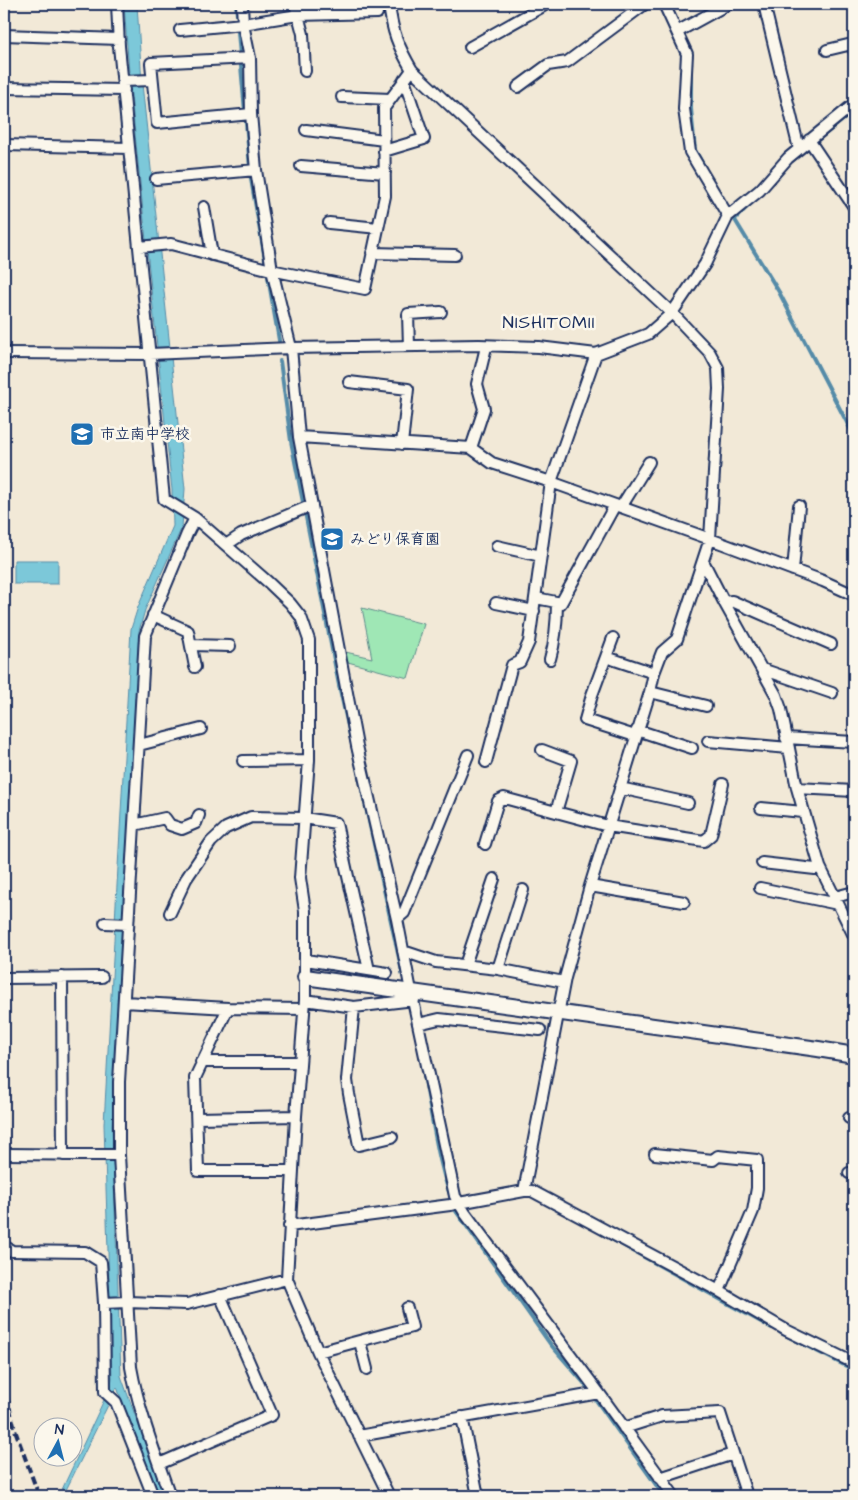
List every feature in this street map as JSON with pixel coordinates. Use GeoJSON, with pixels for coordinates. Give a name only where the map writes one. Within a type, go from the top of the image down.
{"type":"FeatureCollection","features":[{"type":"Feature","properties":{"kind":"street"},"geometry":{"type":"LineString","coordinates":[[117,4],[129,148],[153,354],[164,499],[192,516],[290,603],[302,617],[309,640],[309,760],[300,878],[305,911],[306,977],[292,1171],[287,1279],[318,1352],[388,1496]]}},
{"type":"Feature","properties":{"kind":"street"},"geometry":{"type":"LineString","coordinates":[[242,4],[244,24],[243,59],[251,114],[256,170],[271,270],[291,348],[299,437],[308,507],[357,746],[397,919],[410,993],[455,1196],[455,1204],[464,1213],[674,1496]]}},
{"type":"Feature","properties":{"kind":"street"},"geometry":{"type":"LineString","coordinates":[[295,4],[303,34],[306,71]]}},
{"type":"Feature","properties":{"kind":"street"},"geometry":{"type":"LineString","coordinates":[[389,4],[392,26],[401,52],[412,70],[672,313],[710,352],[718,368],[710,539],[677,639],[662,652],[654,673],[650,692],[590,886],[564,982],[524,1191]]}},
{"type":"Feature","properties":{"kind":"street"},"geometry":{"type":"LineString","coordinates":[[470,47],[548,4]]}},
{"type":"Feature","properties":{"kind":"street"},"geometry":{"type":"LineString","coordinates":[[518,87],[548,65],[567,62],[644,4]]}},
{"type":"Feature","properties":{"kind":"street"},"geometry":{"type":"LineString","coordinates":[[664,4],[681,30],[686,54],[684,109],[690,152],[728,216]]}},
{"type":"Feature","properties":{"kind":"street"},"geometry":{"type":"LineString","coordinates":[[681,30],[728,4]]}},
{"type":"Feature","properties":{"kind":"street"},"geometry":{"type":"LineString","coordinates":[[764,4],[798,149]]}},
{"type":"Feature","properties":{"kind":"street"},"geometry":{"type":"LineString","coordinates":[[180,30],[244,24],[298,16],[377,13]]}},
{"type":"Feature","properties":{"kind":"street"},"geometry":{"type":"LineString","coordinates":[[4,35],[119,39]]}},
{"type":"Feature","properties":{"kind":"street"},"geometry":{"type":"LineString","coordinates":[[827,50],[852,44],[854,50]]}},
{"type":"Feature","properties":{"kind":"street"},"geometry":{"type":"LineString","coordinates":[[243,59],[151,63],[148,80],[157,123],[251,114]]}},
{"type":"Feature","properties":{"kind":"street"},"geometry":{"type":"LineString","coordinates":[[142,247],[171,244],[257,267],[365,289],[385,196],[384,108],[412,70]]}},
{"type":"Feature","properties":{"kind":"street"},"geometry":{"type":"LineString","coordinates":[[4,88],[124,84],[148,80]]}},
{"type":"Feature","properties":{"kind":"street"},"geometry":{"type":"LineString","coordinates":[[384,151],[424,139],[404,80]]}},
{"type":"Feature","properties":{"kind":"street"},"geometry":{"type":"LineString","coordinates":[[342,97],[390,99]]}},
{"type":"Feature","properties":{"kind":"street"},"geometry":{"type":"LineString","coordinates":[[4,354],[153,354],[291,348],[486,346],[539,347],[596,354],[648,334],[672,313],[705,264],[728,216],[760,190],[798,149],[854,104]]}},
{"type":"Feature","properties":{"kind":"street"},"geometry":{"type":"LineString","coordinates":[[306,130],[384,140]]}},
{"type":"Feature","properties":{"kind":"street"},"geometry":{"type":"LineString","coordinates":[[809,140],[854,207]]}},
{"type":"Feature","properties":{"kind":"street"},"geometry":{"type":"LineString","coordinates":[[4,145],[129,148]]}},
{"type":"Feature","properties":{"kind":"street"},"geometry":{"type":"LineString","coordinates":[[301,166],[385,173]]}},
{"type":"Feature","properties":{"kind":"street"},"geometry":{"type":"LineString","coordinates":[[156,179],[256,170]]}},
{"type":"Feature","properties":{"kind":"street"},"geometry":{"type":"LineString","coordinates":[[204,207],[212,255]]}},
{"type":"Feature","properties":{"kind":"street"},"geometry":{"type":"LineString","coordinates":[[329,223],[378,228]]}},
{"type":"Feature","properties":{"kind":"street"},"geometry":{"type":"LineString","coordinates":[[372,254],[455,254]]}},
{"type":"Feature","properties":{"kind":"street"},"geometry":{"type":"LineString","coordinates":[[409,346],[408,314],[441,312]]}},
{"type":"Feature","properties":{"kind":"street"},"geometry":{"type":"LineString","coordinates":[[471,448],[484,409],[477,384],[486,346]]}},
{"type":"Feature","properties":{"kind":"street"},"geometry":{"type":"LineString","coordinates":[[486,762],[512,665],[520,662],[530,642],[552,482],[596,354]]}},
{"type":"Feature","properties":{"kind":"street"},"geometry":{"type":"LineString","coordinates":[[349,382],[408,390],[402,444]]}},
{"type":"Feature","properties":{"kind":"street"},"geometry":{"type":"LineString","coordinates":[[299,437],[471,448],[492,463],[552,482],[710,539],[854,595]]}},
{"type":"Feature","properties":{"kind":"street"},"geometry":{"type":"LineString","coordinates":[[536,598],[561,603],[618,506],[648,462]]}},
{"type":"Feature","properties":{"kind":"street"},"geometry":{"type":"LineString","coordinates":[[792,570],[799,506]]}},
{"type":"Feature","properties":{"kind":"street"},"geometry":{"type":"LineString","coordinates":[[226,545],[241,535],[308,507]]}},
{"type":"Feature","properties":{"kind":"street"},"geometry":{"type":"LineString","coordinates":[[170,1496],[143,1421],[135,1392],[131,1367],[125,1302],[118,1155],[119,1082],[126,924],[145,636],[187,534],[192,516]]}},
{"type":"Feature","properties":{"kind":"street"},"geometry":{"type":"LineString","coordinates":[[497,546],[541,556]]}},
{"type":"Feature","properties":{"kind":"street"},"geometry":{"type":"LineString","coordinates":[[703,561],[776,695],[781,709],[803,812],[820,867],[854,936]]}},
{"type":"Feature","properties":{"kind":"street"},"geometry":{"type":"LineString","coordinates":[[724,602],[732,600],[831,644]]}},
{"type":"Feature","properties":{"kind":"street"},"geometry":{"type":"LineString","coordinates":[[550,659],[556,642],[558,628],[557,602]]}},
{"type":"Feature","properties":{"kind":"street"},"geometry":{"type":"LineString","coordinates":[[496,603],[534,611]]}},
{"type":"Feature","properties":{"kind":"street"},"geometry":{"type":"LineString","coordinates":[[153,615],[188,630],[195,667]]}},
{"type":"Feature","properties":{"kind":"street"},"geometry":{"type":"LineString","coordinates":[[613,638],[585,720],[692,748]]}},
{"type":"Feature","properties":{"kind":"street"},"geometry":{"type":"LineString","coordinates":[[191,645],[230,646]]}},
{"type":"Feature","properties":{"kind":"street"},"geometry":{"type":"LineString","coordinates":[[606,657],[654,673]]}},
{"type":"Feature","properties":{"kind":"street"},"geometry":{"type":"LineString","coordinates":[[762,669],[832,693]]}},
{"type":"Feature","properties":{"kind":"street"},"geometry":{"type":"LineString","coordinates":[[650,692],[706,706]]}},
{"type":"Feature","properties":{"kind":"street"},"geometry":{"type":"LineString","coordinates":[[139,744],[202,729]]}},
{"type":"Feature","properties":{"kind":"street"},"geometry":{"type":"LineString","coordinates":[[708,741],[854,742]]}},
{"type":"Feature","properties":{"kind":"street"},"geometry":{"type":"LineString","coordinates":[[542,750],[570,761],[556,812]]}},
{"type":"Feature","properties":{"kind":"street"},"geometry":{"type":"LineString","coordinates":[[397,919],[404,913],[468,755]]}},
{"type":"Feature","properties":{"kind":"street"},"geometry":{"type":"LineString","coordinates":[[243,761],[309,760]]}},
{"type":"Feature","properties":{"kind":"street"},"geometry":{"type":"LineString","coordinates":[[485,844],[498,801],[504,798],[608,826],[704,841],[711,835],[723,784]]}},
{"type":"Feature","properties":{"kind":"street"},"geometry":{"type":"LineString","coordinates":[[620,788],[688,803]]}},
{"type":"Feature","properties":{"kind":"street"},"geometry":{"type":"LineString","coordinates":[[797,788],[854,791]]}},
{"type":"Feature","properties":{"kind":"street"},"geometry":{"type":"LineString","coordinates":[[761,808],[803,812]]}},
{"type":"Feature","properties":{"kind":"street"},"geometry":{"type":"LineString","coordinates":[[134,825],[164,818],[170,825],[182,829],[196,823],[199,815]]}},
{"type":"Feature","properties":{"kind":"street"},"geometry":{"type":"LineString","coordinates":[[170,913],[186,879],[211,842],[226,828],[251,817],[304,818],[336,823],[368,970]]}},
{"type":"Feature","properties":{"kind":"street"},"geometry":{"type":"LineString","coordinates":[[762,863],[815,869],[820,867]]}},
{"type":"Feature","properties":{"kind":"street"},"geometry":{"type":"LineString","coordinates":[[465,965],[494,879]]}},
{"type":"Feature","properties":{"kind":"street"},"geometry":{"type":"LineString","coordinates":[[590,886],[684,902]]}},
{"type":"Feature","properties":{"kind":"street"},"geometry":{"type":"LineString","coordinates":[[760,888],[836,901],[854,892]]}},
{"type":"Feature","properties":{"kind":"street"},"geometry":{"type":"LineString","coordinates":[[498,969],[523,890]]}},
{"type":"Feature","properties":{"kind":"street"},"geometry":{"type":"LineString","coordinates":[[107,923],[126,924]]}},
{"type":"Feature","properties":{"kind":"street"},"geometry":{"type":"LineString","coordinates":[[403,951],[436,962],[498,969],[564,982]]}},
{"type":"Feature","properties":{"kind":"street"},"geometry":{"type":"LineString","coordinates":[[306,960],[387,973]]}},
{"type":"Feature","properties":{"kind":"street"},"geometry":{"type":"LineString","coordinates":[[62,977],[63,1155]]}},
{"type":"Feature","properties":{"kind":"street"},"geometry":{"type":"LineString","coordinates":[[4,978],[102,977]]}},
{"type":"Feature","properties":{"kind":"street"},"geometry":{"type":"LineString","coordinates":[[306,977],[854,1055]]}},
{"type":"Feature","properties":{"kind":"street"},"geometry":{"type":"LineString","coordinates":[[124,1002],[228,1008],[304,1005],[354,1006],[410,993]]}},
{"type":"Feature","properties":{"kind":"street"},"geometry":{"type":"LineString","coordinates":[[354,1006],[347,1080],[359,1145],[392,1137]]}},
{"type":"Feature","properties":{"kind":"street"},"geometry":{"type":"LineString","coordinates":[[228,1008],[195,1078],[198,1171],[292,1171]]}},
{"type":"Feature","properties":{"kind":"street"},"geometry":{"type":"LineString","coordinates":[[418,1024],[439,1019],[540,1030]]}},
{"type":"Feature","properties":{"kind":"street"},"geometry":{"type":"LineString","coordinates":[[202,1062],[300,1062]]}},
{"type":"Feature","properties":{"kind":"street"},"geometry":{"type":"LineString","coordinates":[[197,1118],[296,1116]]}},
{"type":"Feature","properties":{"kind":"street"},"geometry":{"type":"LineString","coordinates":[[4,1154],[118,1155]]}},
{"type":"Feature","properties":{"kind":"street"},"geometry":{"type":"LineString","coordinates":[[655,1154],[713,1160],[718,1156],[757,1160],[757,1188],[754,1211],[719,1291]]}},
{"type":"Feature","properties":{"kind":"street"},"geometry":{"type":"LineString","coordinates":[[289,1226],[455,1204],[532,1191],[719,1291],[786,1330],[854,1364]]}},
{"type":"Feature","properties":{"kind":"street"},"geometry":{"type":"LineString","coordinates":[[4,1246],[12,1251],[85,1252],[101,1262],[106,1303],[109,1396],[116,1402],[153,1496]]}},
{"type":"Feature","properties":{"kind":"street"},"geometry":{"type":"LineString","coordinates":[[106,1303],[187,1304],[287,1279]]}},
{"type":"Feature","properties":{"kind":"street"},"geometry":{"type":"LineString","coordinates":[[159,1464],[272,1415],[220,1295]]}},
{"type":"Feature","properties":{"kind":"street"},"geometry":{"type":"LineString","coordinates":[[318,1352],[412,1327],[407,1308]]}},
{"type":"Feature","properties":{"kind":"street"},"geometry":{"type":"LineString","coordinates":[[360,1342],[368,1369]]}},
{"type":"Feature","properties":{"kind":"street"},"geometry":{"type":"LineString","coordinates":[[359,1436],[599,1393]]}},
{"type":"Feature","properties":{"kind":"street"},"geometry":{"type":"LineString","coordinates":[[624,1428],[662,1416],[720,1413],[747,1496]]}},
{"type":"Feature","properties":{"kind":"street"},"geometry":{"type":"LineString","coordinates":[[462,1417],[478,1496]]}},
{"type":"Feature","properties":{"kind":"street"},"geometry":{"type":"LineString","coordinates":[[660,1478],[733,1454]]}},
{"type":"Feature","properties":{"kind":"green space"},"geometry":{"type":"Polygon","coordinates":[[[362,608],[424,624],[408,678],[344,661],[341,651],[372,658],[362,608]]]}},
{"type":"Feature","properties":{"kind":"water"},"geometry":{"type":"Polygon","coordinates":[[[124,4],[137,4],[142,84],[185,489],[182,527],[145,610],[139,631],[112,1125],[121,1376],[164,1496],[156,1496],[154,1492],[117,1387],[82,1458],[82,1447],[111,1385],[112,1378],[104,1124],[131,629],[138,607],[173,526],[172,490],[130,86],[124,4]]]}},
{"type":"Feature","properties":{"kind":"water"},"geometry":{"type":"Polygon","coordinates":[[[14,560],[58,560],[58,584],[14,584],[14,560]]]}},
{"type":"Feature","properties":{"kind":"water"},"geometry":{"type":"Polygon","coordinates":[[[72,1468],[77,1468],[63,1496],[59,1496],[72,1468]]]}},
{"type":"Feature","properties":{"kind":"waterway"},"geometry":{"type":"LineString","coordinates":[[236,4],[237,15]]}},
{"type":"Feature","properties":{"kind":"waterway"},"geometry":{"type":"LineString","coordinates":[[238,32],[251,179],[280,346]]}},
{"type":"Feature","properties":{"kind":"waterway"},"geometry":{"type":"LineString","coordinates":[[691,53],[691,109],[695,150],[705,168]]}},
{"type":"Feature","properties":{"kind":"waterway"},"geometry":{"type":"LineString","coordinates":[[788,164],[854,111]]}},
{"type":"Feature","properties":{"kind":"waterway"},"geometry":{"type":"LineString","coordinates":[[735,219],[750,204]]}},
{"type":"Feature","properties":{"kind":"waterway"},"geometry":{"type":"LineString","coordinates":[[735,220],[779,292],[854,436]]}},
{"type":"Feature","properties":{"kind":"waterway"},"geometry":{"type":"LineString","coordinates":[[280,361],[291,441],[339,685],[403,976]]}},
{"type":"Feature","properties":{"kind":"waterway"},"geometry":{"type":"LineString","coordinates":[[424,1075],[440,1161],[456,1211],[551,1345],[584,1383],[664,1496]]}},
{"type":"Feature","properties":{"kind":"waterway"},"geometry":{"type":"LineString","coordinates":[[599,1232],[772,1328]]}},
{"type":"Feature","properties":{"kind":"waterway"},"geometry":{"type":"LineString","coordinates":[[781,1333],[854,1370]]}},
{"type":"Feature","properties":{"kind":"railway"},"geometry":{"type":"LineString","coordinates":[[4,1384],[15,1430],[39,1496]]}},
{"type":"Feature","properties":{"kind":"place","name":"市立南中学校"},"geometry":{"type":"Point","coordinates":[82,434]}},
{"type":"Feature","properties":{"kind":"place","name":"みどり保育園"},"geometry":{"type":"Point","coordinates":[332,539]}},
{"type":"Feature","properties":{"kind":"district","name":"NISHITOMII"},"geometry":{"type":"Point","coordinates":[549,322]}}]}
